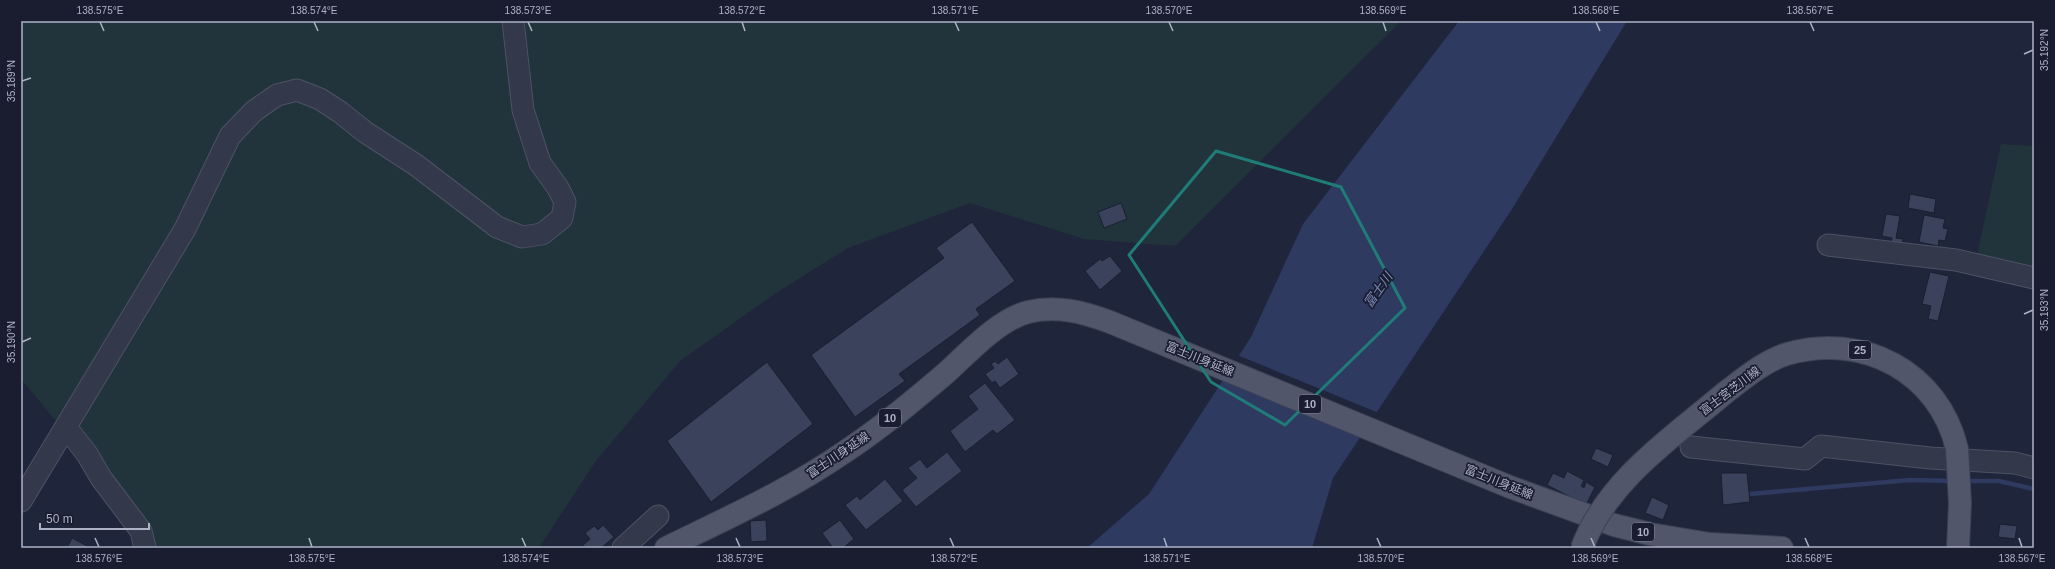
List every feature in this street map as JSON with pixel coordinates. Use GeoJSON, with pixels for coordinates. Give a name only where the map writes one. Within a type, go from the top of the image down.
{"type":"FeatureCollection","features":[{"type":"Feature","properties":{"kind":"main road","name":"富士川身延線"},"geometry":{"type":"LineString","coordinates":[[666,548],[807,476],[847,451],[915,399],[1006,321],[1027,312],[1050,309],[1079,311],[1110,322],[1510,487],[1614,525],[1650,534],[1710,544],[1782,548]]}},
{"type":"Feature","properties":{"kind":"main road","name":"富士宮芝川線"},"geometry":{"type":"LineString","coordinates":[[1582,548],[1588,531],[1611,497],[1636,468],[1726,392],[1750,373],[1786,354],[1824,347],[1859,350],[1881,357],[1908,373],[1930,395],[1948,419],[1956,449],[1960,503],[1958,548]]}},
{"type":"Feature","properties":{"kind":"street"},"geometry":{"type":"LineString","coordinates":[[21,501],[186,229],[230,136],[254,111],[277,95],[297,90],[320,99],[340,112],[365,132],[416,165],[497,227],[522,237],[542,234],[562,218],[565,202],[558,188],[540,163],[523,110],[513,21]]}},
{"type":"Feature","properties":{"kind":"street"},"geometry":{"type":"LineString","coordinates":[[1828,245],[1956,260],[2034,278]]}},
{"type":"Feature","properties":{"kind":"street"},"geometry":{"type":"LineString","coordinates":[[66,427],[87,454],[101,478],[140,531],[145,548]]}},
{"type":"Feature","properties":{"kind":"street"},"geometry":{"type":"LineString","coordinates":[[1691,447],[1805,459],[1821,446],[1930,458],[2015,463],[2034,468]]}},
{"type":"Feature","properties":{"kind":"street"},"geometry":{"type":"LineString","coordinates":[[623,548],[658,516]]}},
{"type":"Feature","properties":{"kind":"highlighted area"},"geometry":{"type":"Polygon","coordinates":[[[1216,151],[1341,187],[1405,308],[1285,425],[1211,382],[1129,255],[1216,151]]]}},
{"type":"Feature","properties":{"kind":"shaded area"},"geometry":{"type":"Polygon","coordinates":[[[21,21],[1401,21],[1175,246],[1084,239],[970,203],[848,248],[776,293],[680,361],[595,462],[539,548],[154,548],[155,540],[21,379],[21,21]]]}},
{"type":"Feature","properties":{"kind":"shaded area"},"geometry":{"type":"Polygon","coordinates":[[[2001,144],[2034,146],[2034,268],[1976,260],[2001,144]]]}},
{"type":"Feature","properties":{"kind":"water","name":"富士川"},"geometry":{"type":"Polygon","coordinates":[[[1459,21],[1627,21],[1512,209],[1333,478],[1312,548],[1087,548],[1149,494],[1251,337],[1303,224],[1459,21]]]}},
{"type":"Feature","properties":{"kind":"pier"},"geometry":{"type":"Polygon","coordinates":[[[1237,355],[1379,413],[1363,436],[1223,377],[1237,355]]]}},
{"type":"Feature","properties":{"kind":"building"},"geometry":{"type":"Polygon","coordinates":[[[1910,194],[1936,199],[1934,213],[1908,208],[1910,194]]]}},
{"type":"Feature","properties":{"kind":"building"},"geometry":{"type":"Polygon","coordinates":[[[1121,203],[1127,219],[1104,228],[1098,212],[1121,203]]]}},
{"type":"Feature","properties":{"kind":"building"},"geometry":{"type":"Polygon","coordinates":[[[1886,214],[1900,216],[1896,238],[1903,239],[1902,245],[1891,243],[1892,238],[1882,236],[1886,214]]]}},
{"type":"Feature","properties":{"kind":"building"},"geometry":{"type":"Polygon","coordinates":[[[1924,215],[1945,219],[1943,228],[1948,229],[1945,241],[1939,240],[1938,246],[1919,242],[1924,215]]]}},
{"type":"Feature","properties":{"kind":"building"},"geometry":{"type":"Polygon","coordinates":[[[972,222],[1015,281],[976,309],[980,315],[899,374],[905,381],[855,417],[811,355],[944,258],[936,248],[972,222]]]}},
{"type":"Feature","properties":{"kind":"building"},"geometry":{"type":"Polygon","coordinates":[[[1110,256],[1122,271],[1100,290],[1085,271],[1100,259],[1102,261],[1110,256]]]}},
{"type":"Feature","properties":{"kind":"building"},"geometry":{"type":"Polygon","coordinates":[[[1930,272],[1949,276],[1938,321],[1928,319],[1931,306],[1922,304],[1930,272]]]}},
{"type":"Feature","properties":{"kind":"building"},"geometry":{"type":"Polygon","coordinates":[[[1007,357],[1019,374],[1000,388],[995,381],[992,383],[985,374],[994,368],[991,364],[995,361],[998,364],[1007,357]]]}},
{"type":"Feature","properties":{"kind":"building"},"geometry":{"type":"Polygon","coordinates":[[[767,362],[813,424],[711,502],[667,441],[767,362]]]}},
{"type":"Feature","properties":{"kind":"building"},"geometry":{"type":"Polygon","coordinates":[[[985,383],[1015,420],[997,434],[993,430],[965,452],[950,431],[978,409],[968,396],[985,383]]]}},
{"type":"Feature","properties":{"kind":"building"},"geometry":{"type":"Polygon","coordinates":[[[1596,448],[1613,455],[1608,467],[1591,459],[1596,448]]]}},
{"type":"Feature","properties":{"kind":"building"},"geometry":{"type":"Polygon","coordinates":[[[947,452],[962,471],[916,507],[902,490],[917,478],[908,468],[920,459],[927,468],[947,452]]]}},
{"type":"Feature","properties":{"kind":"building"},"geometry":{"type":"Polygon","coordinates":[[[1567,471],[1584,480],[1581,486],[1584,488],[1586,482],[1595,487],[1586,505],[1547,485],[1553,473],[1564,478],[1567,471]]]}},
{"type":"Feature","properties":{"kind":"building"},"geometry":{"type":"Polygon","coordinates":[[[1721,473],[1747,473],[1750,502],[1723,505],[1721,473]]]}},
{"type":"Feature","properties":{"kind":"building"},"geometry":{"type":"Polygon","coordinates":[[[885,479],[903,501],[866,530],[845,505],[857,496],[860,500],[885,479]]]}},
{"type":"Feature","properties":{"kind":"building"},"geometry":{"type":"Polygon","coordinates":[[[1652,497],[1669,505],[1663,520],[1645,513],[1652,497]]]}},
{"type":"Feature","properties":{"kind":"building"},"geometry":{"type":"Polygon","coordinates":[[[766,520],[767,541],[751,542],[750,521],[766,520]]]}},
{"type":"Feature","properties":{"kind":"building"},"geometry":{"type":"Polygon","coordinates":[[[840,520],[854,539],[843,548],[833,548],[822,533],[840,520]]]}},
{"type":"Feature","properties":{"kind":"building"},"geometry":{"type":"Polygon","coordinates":[[[2000,524],[2017,526],[2015,539],[1998,537],[2000,524]]]}},
{"type":"Feature","properties":{"kind":"building"},"geometry":{"type":"Polygon","coordinates":[[[603,525],[614,537],[601,548],[586,548],[583,545],[590,539],[585,533],[594,526],[598,530],[603,525]]]}},
{"type":"Feature","properties":{"kind":"building"},"geometry":{"type":"Polygon","coordinates":[[[72,538],[91,548],[67,548],[72,538]]]}},
{"type":"Feature","properties":{"kind":"waterway"},"geometry":{"type":"LineString","coordinates":[[1750,494],[1910,480],[1953,481]]}},
{"type":"Feature","properties":{"kind":"waterway"},"geometry":{"type":"LineString","coordinates":[[1965,481],[1999,481],[2034,489]]}}]}
